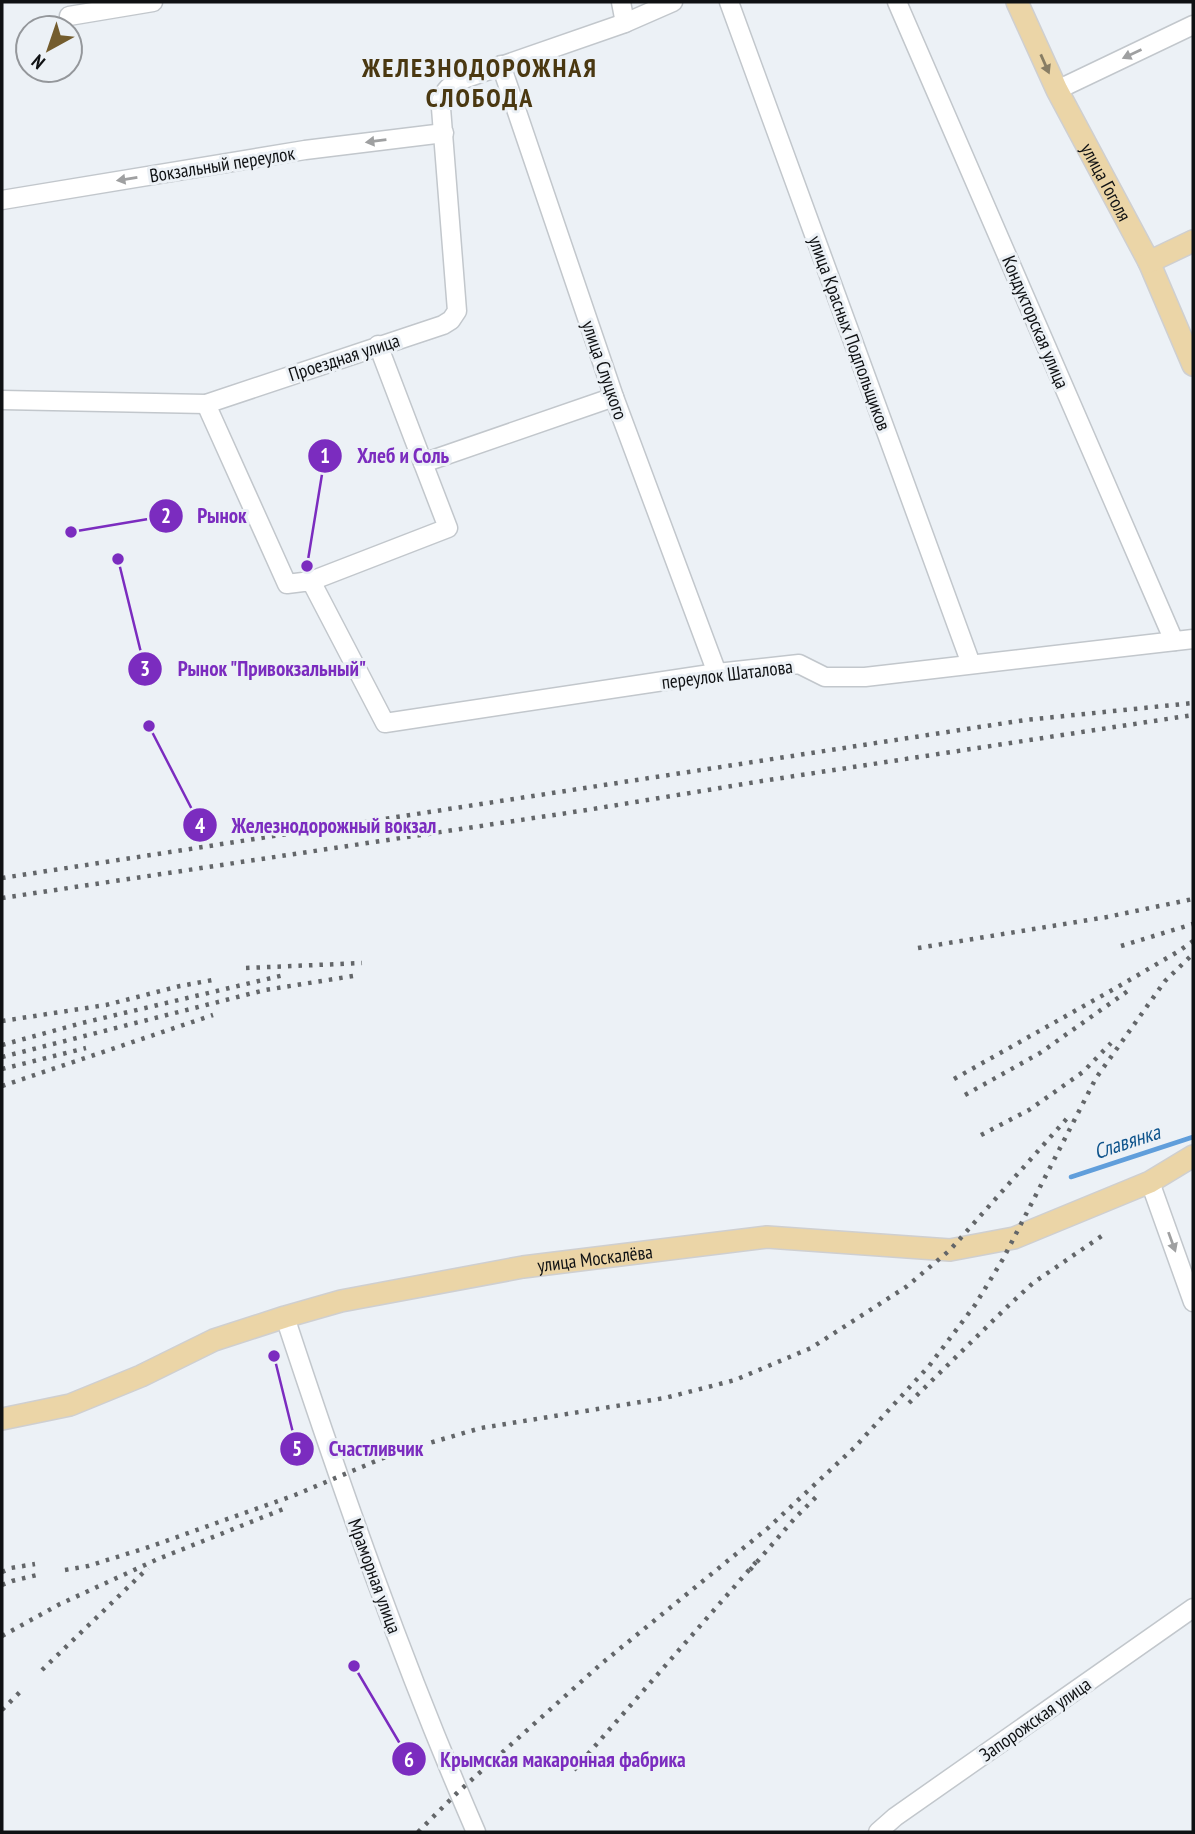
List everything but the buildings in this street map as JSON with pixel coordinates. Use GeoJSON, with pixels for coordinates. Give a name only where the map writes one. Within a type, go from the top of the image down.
{"type":"FeatureCollection","features":[{"type":"Feature","properties":{"kind":"main road","name":"улица Гоголя"},"geometry":{"type":"LineString","coordinates":[[1017,2],[1057,90],[1149,261],[1193,365]]}},
{"type":"Feature","properties":{"kind":"main road"},"geometry":{"type":"LineString","coordinates":[[1149,261],[1193,241]]}},
{"type":"Feature","properties":{"kind":"main road","name":"улица Москалёва"},"geometry":{"type":"LineString","coordinates":[[2,1419],[70,1405],[141,1376],[214,1340],[353,1299],[523,1266],[767,1237],[950,1250],[1014,1238],[1150,1182],[1193,1156]]}},
{"type":"Feature","properties":{"kind":"street"},"geometry":{"type":"LineString","coordinates":[[81,14],[153,2]]}},
{"type":"Feature","properties":{"kind":"street"},"geometry":{"type":"LineString","coordinates":[[621,2],[625,23]]}},
{"type":"Feature","properties":{"kind":"street"},"geometry":{"type":"LineString","coordinates":[[501,65],[625,23],[673,2]]}},
{"type":"Feature","properties":{"kind":"street","name":"улица Красных Подпольщиков"},"geometry":{"type":"LineString","coordinates":[[729,2],[971,664]]}},
{"type":"Feature","properties":{"kind":"street","name":"Кондукторская улица"},"geometry":{"type":"LineString","coordinates":[[897,2],[1174,641]]}},
{"type":"Feature","properties":{"kind":"street"},"geometry":{"type":"LineString","coordinates":[[1057,90],[1193,25]]}},
{"type":"Feature","properties":{"kind":"street","name":"Проездная улица"},"geometry":{"type":"LineString","coordinates":[[2,400],[206,404],[443,325],[451,320],[457,311],[440,100],[447,88],[456,82],[501,65]]}},
{"type":"Feature","properties":{"kind":"street","name":"улица Слуцкого"},"geometry":{"type":"LineString","coordinates":[[501,65],[614,397],[718,673]]}},
{"type":"Feature","properties":{"kind":"street","name":"Вокзальный переулок"},"geometry":{"type":"LineString","coordinates":[[2,200],[305,150],[444,133]]}},
{"type":"Feature","properties":{"kind":"street"},"geometry":{"type":"LineString","coordinates":[[206,404],[287,583],[311,581],[448,528],[378,345]]}},
{"type":"Feature","properties":{"kind":"street"},"geometry":{"type":"LineString","coordinates":[[424,463],[614,397]]}},
{"type":"Feature","properties":{"kind":"street","name":"переулок Шаталова"},"geometry":{"type":"LineString","coordinates":[[311,581],[384,723],[718,673],[799,664],[825,677],[865,677],[1193,639]]}},
{"type":"Feature","properties":{"kind":"street"},"geometry":{"type":"LineString","coordinates":[[1150,1182],[1193,1302]]}},
{"type":"Feature","properties":{"kind":"street","name":"Мраморная улица"},"geometry":{"type":"LineString","coordinates":[[285,1317],[338,1478],[427,1714],[475,1832]]}},
{"type":"Feature","properties":{"kind":"street","name":"Запорожская улица"},"geometry":{"type":"LineString","coordinates":[[878,1832],[895,1817],[1193,1608]]}},
{"type":"Feature","properties":{"kind":"waterway","name":"Славянка"},"geometry":{"type":"LineString","coordinates":[[1071,1177],[1193,1137]]}},
{"type":"Feature","properties":{"kind":"railway"},"geometry":{"type":"LineString","coordinates":[[2,878],[1025,720],[1193,703]]}},
{"type":"Feature","properties":{"kind":"railway"},"geometry":{"type":"LineString","coordinates":[[2,898],[1193,715]]}},
{"type":"Feature","properties":{"kind":"railway"},"geometry":{"type":"LineString","coordinates":[[918,948],[1107,917],[1193,899]]}},
{"type":"Feature","properties":{"kind":"railway"},"geometry":{"type":"LineString","coordinates":[[1121,946],[1193,924]]}},
{"type":"Feature","properties":{"kind":"railway"},"geometry":{"type":"LineString","coordinates":[[954,1079],[1121,985],[1193,941]]}},
{"type":"Feature","properties":{"kind":"railway"},"geometry":{"type":"LineString","coordinates":[[418,1832],[458,1792],[601,1664],[768,1528],[855,1447],[929,1366],[975,1305],[1003,1259],[1096,1078],[1165,981],[1193,954]]}},
{"type":"Feature","properties":{"kind":"railway"},"geometry":{"type":"LineString","coordinates":[[246,968],[362,963]]}},
{"type":"Feature","properties":{"kind":"railway"},"geometry":{"type":"LineString","coordinates":[[2,1045],[284,975]]}},
{"type":"Feature","properties":{"kind":"railway"},"geometry":{"type":"LineString","coordinates":[[2,1057],[265,990],[353,976]]}},
{"type":"Feature","properties":{"kind":"railway"},"geometry":{"type":"LineString","coordinates":[[2,1021],[106,1005],[218,979]]}},
{"type":"Feature","properties":{"kind":"railway"},"geometry":{"type":"LineString","coordinates":[[965,1095],[1040,1053],[1132,988]]}},
{"type":"Feature","properties":{"kind":"railway"},"geometry":{"type":"LineString","coordinates":[[2,1086],[213,1015]]}},
{"type":"Feature","properties":{"kind":"railway"},"geometry":{"type":"LineString","coordinates":[[981,1135],[1029,1110],[1083,1072],[1111,1043]]}},
{"type":"Feature","properties":{"kind":"railway"},"geometry":{"type":"LineString","coordinates":[[2,1069],[86,1048]]}},
{"type":"Feature","properties":{"kind":"railway"},"geometry":{"type":"LineString","coordinates":[[65,1570],[88,1566],[149,1547],[295,1495],[395,1453],[481,1428],[665,1398],[735,1380],[811,1348],[906,1287],[950,1250],[1070,1115]]}},
{"type":"Feature","properties":{"kind":"railway"},"geometry":{"type":"LineString","coordinates":[[909,1403],[1033,1283],[1106,1233]]}},
{"type":"Feature","properties":{"kind":"railway"},"geometry":{"type":"LineString","coordinates":[[750,1570],[818,1495]]}},
{"type":"Feature","properties":{"kind":"railway"},"geometry":{"type":"LineString","coordinates":[[2,1636],[60,1604],[158,1559],[286,1508]]}},
{"type":"Feature","properties":{"kind":"railway"},"geometry":{"type":"LineString","coordinates":[[574,1770],[756,1562]]}},
{"type":"Feature","properties":{"kind":"railway"},"geometry":{"type":"LineString","coordinates":[[2,1572],[35,1564]]}},
{"type":"Feature","properties":{"kind":"railway"},"geometry":{"type":"LineString","coordinates":[[42,1670],[148,1568]]}},
{"type":"Feature","properties":{"kind":"railway"},"geometry":{"type":"LineString","coordinates":[[2,1585],[37,1575]]}},
{"type":"Feature","properties":{"kind":"railway"},"geometry":{"type":"LineString","coordinates":[[2,1710],[22,1690]]}},
{"type":"Feature","properties":{"kind":"place","name":"Рынок"},"geometry":{"type":"Point","coordinates":[71,532]}},
{"type":"Feature","properties":{"kind":"place","name":"Рынок \"Привокзальный\""},"geometry":{"type":"Point","coordinates":[118,559]}},
{"type":"Feature","properties":{"kind":"place","name":"Хлеб и Соль"},"geometry":{"type":"Point","coordinates":[307,566]}},
{"type":"Feature","properties":{"kind":"place","name":"Железнодорожный вокзал"},"geometry":{"type":"Point","coordinates":[149,726]}},
{"type":"Feature","properties":{"kind":"place","name":"Счастливчик"},"geometry":{"type":"Point","coordinates":[274,1356]}},
{"type":"Feature","properties":{"kind":"place","name":"Крымская макаронная фабрика"},"geometry":{"type":"Point","coordinates":[354,1666]}},
{"type":"Feature","properties":{"kind":"district","name":"ЖЕЛЕЗНОДОРОЖНАЯ СЛОБОДА"},"geometry":{"type":"Point","coordinates":[480,83]}}]}
